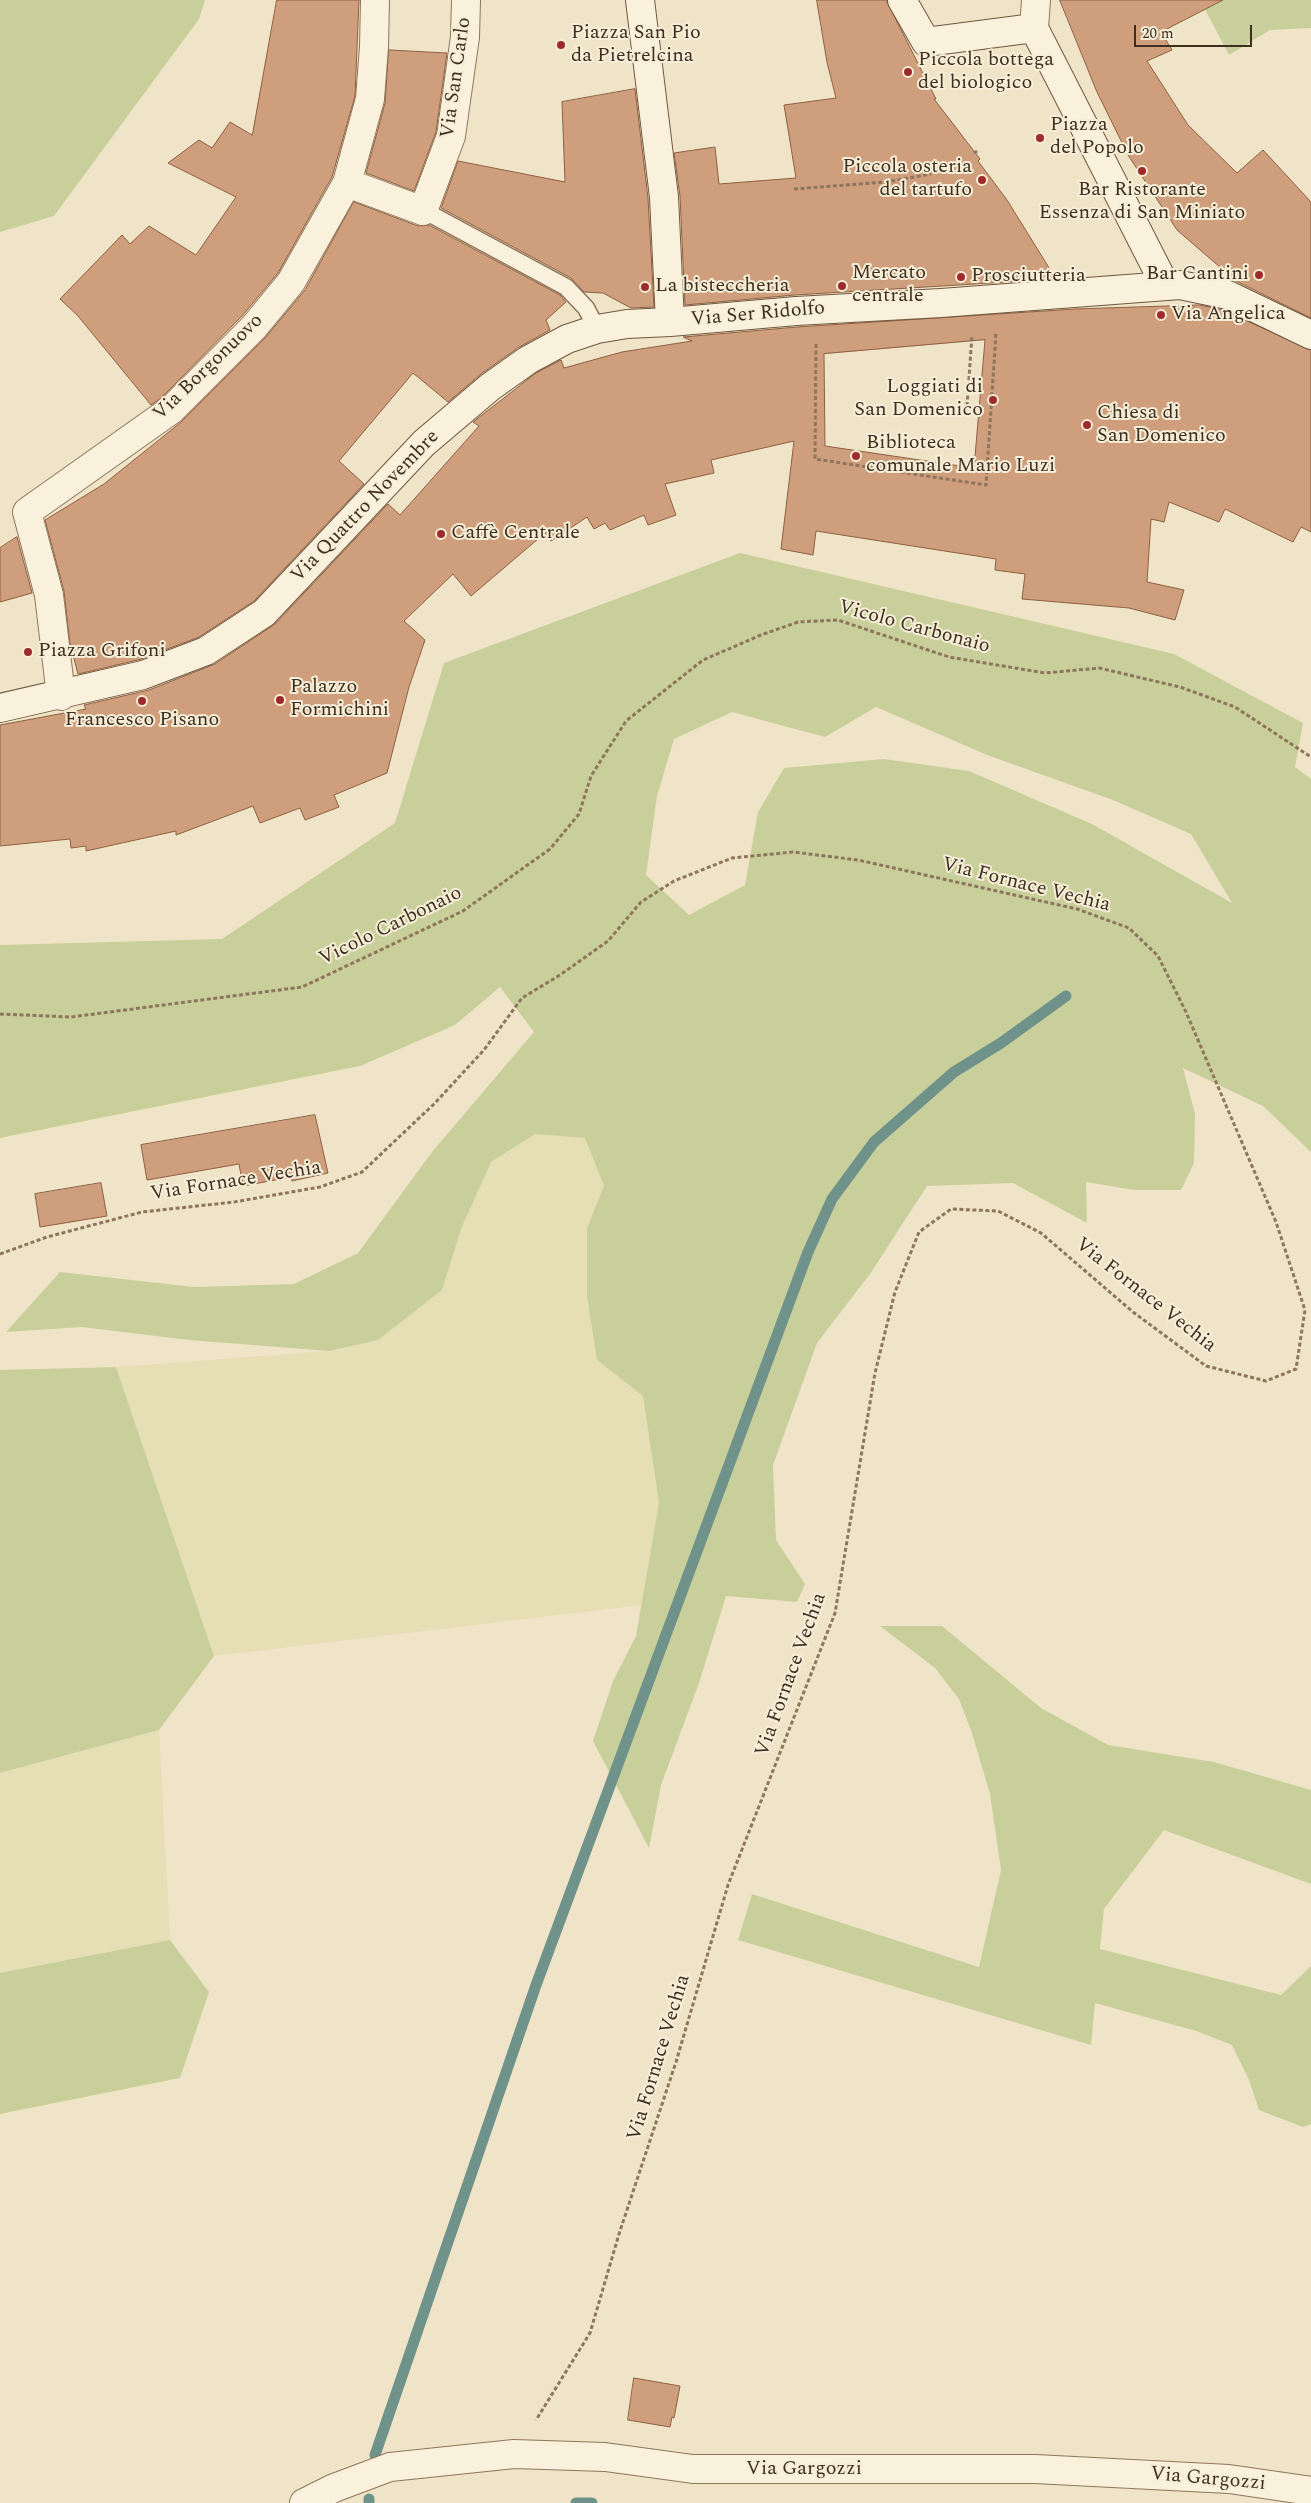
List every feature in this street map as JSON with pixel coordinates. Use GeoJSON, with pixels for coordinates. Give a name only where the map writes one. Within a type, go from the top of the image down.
{"type":"FeatureCollection","features":[{"type":"Feature","properties":{"kind":"main road","name":"Via Borgonuovo"},"geometry":{"type":"LineString","coordinates":[[61,696],[49,595],[27,512],[171,410],[254,327],[291,282],[347,183],[370,99],[375,0]]}},
{"type":"Feature","properties":{"kind":"main road","name":"Via San Carlo"},"geometry":{"type":"LineString","coordinates":[[428,214],[451,136],[465,37],[466,0]]}},
{"type":"Feature","properties":{"kind":"main road"},"geometry":{"type":"LineString","coordinates":[[640,0],[664,197],[670,322]]}},
{"type":"Feature","properties":{"kind":"main road"},"geometry":{"type":"LineString","coordinates":[[902,0],[926,42],[1034,28]]}},
{"type":"Feature","properties":{"kind":"main road"},"geometry":{"type":"LineString","coordinates":[[1036,0],[1034,28],[1165,285]]}},
{"type":"Feature","properties":{"kind":"main road"},"geometry":{"type":"LineString","coordinates":[[347,183],[428,214]]}},
{"type":"Feature","properties":{"kind":"main road","name":"Via Ser Ridolfo"},"geometry":{"type":"LineString","coordinates":[[670,322],[796,311],[941,303],[1180,285],[1228,295],[1311,335]]}},
{"type":"Feature","properties":{"kind":"main road","name":"Via Quattro Novembre"},"geometry":{"type":"LineString","coordinates":[[0,708],[61,696],[143,675],[206,651],[264,614],[424,443],[490,387],[528,360],[567,339],[597,329],[626,324],[670,322]]}},
{"type":"Feature","properties":{"kind":"main road","name":"Via Gargozzi"},"geometry":{"type":"LineString","coordinates":[[304,2503],[334,2488],[390,2467],[514,2454],[605,2457],[693,2469],[1035,2469],[1229,2479],[1311,2491]]}},
{"type":"Feature","properties":{"kind":"lane"},"geometry":{"type":"LineString","coordinates":[[428,214],[566,287],[586,308],[597,329]]}},
{"type":"Feature","properties":{"kind":"path"},"geometry":{"type":"LineString","coordinates":[[794,189],[886,182],[931,174]]}},
{"type":"Feature","properties":{"kind":"path"},"geometry":{"type":"LineString","coordinates":[[816,339],[815,459],[986,485],[996,325]]}},
{"type":"Feature","properties":{"kind":"path"},"geometry":{"type":"LineString","coordinates":[[967,406],[973,326]]}},
{"type":"Feature","properties":{"kind":"path","name":"Vicolo Carbonaio"},"geometry":{"type":"LineString","coordinates":[[0,1014],[72,1016],[302,987],[463,911],[550,849],[579,814],[591,776],[626,721],[703,660],[761,635],[798,622],[838,620],[949,657],[1045,673],[1099,668],[1180,687],[1235,707],[1311,757]]}},
{"type":"Feature","properties":{"kind":"path","name":"Via Fornace Vechia"},"geometry":{"type":"LineString","coordinates":[[0,1254],[47,1237],[142,1212],[234,1202],[320,1187],[362,1172],[434,1104],[484,1050],[522,998],[560,975],[608,940],[641,902],[674,881],[732,858],[793,852],[858,860],[1077,909],[1129,928],[1158,956],[1186,1012],[1276,1222],[1305,1310],[1296,1369],[1266,1381],[1206,1366],[1133,1312],[1041,1232],[998,1211],[951,1210],[919,1232],[895,1292],[875,1373],[835,1613],[728,1885],[676,2062],[619,2234],[590,2333],[514,2454]]}},
{"type":"Feature","properties":{"kind":"shaded area"},"geometry":{"type":"Polygon","coordinates":[[[535,1134],[586,1138],[604,1186],[587,1228],[587,1297],[597,1360],[643,1396],[659,1503],[642,1605],[214,1656],[116,1367],[329,1351],[378,1340],[442,1290],[461,1229],[490,1162],[535,1134]]]}},
{"type":"Feature","properties":{"kind":"shaded area"},"geometry":{"type":"Polygon","coordinates":[[[159,1730],[170,1940],[0,1973],[0,1773],[159,1730]]]}},
{"type":"Feature","properties":{"kind":"green space"},"geometry":{"type":"Polygon","coordinates":[[[0,0],[205,0],[199,19],[54,216],[0,232],[0,0]]]}},
{"type":"Feature","properties":{"kind":"green space"},"geometry":{"type":"Polygon","coordinates":[[[1200,0],[1311,0],[1311,28],[1270,30],[1229,55],[1200,0]]]}},
{"type":"Feature","properties":{"kind":"green space"},"geometry":{"type":"Polygon","coordinates":[[[740,553],[1174,654],[1303,723],[1295,767],[1311,779],[1311,1152],[1263,1106],[1183,1068],[1195,1114],[1194,1163],[1181,1190],[1134,1190],[1086,1182],[1087,1223],[1013,1183],[927,1186],[870,1274],[817,1343],[773,1465],[776,1540],[805,1584],[797,1602],[726,1596],[699,1683],[661,1785],[649,1848],[593,1741],[613,1681],[636,1636],[659,1503],[643,1396],[597,1360],[587,1297],[587,1228],[604,1186],[585,1138],[535,1134],[491,1162],[461,1229],[442,1290],[378,1340],[329,1351],[189,1340],[82,1327],[6,1332],[60,1272],[194,1287],[294,1284],[358,1253],[432,1152],[534,1032],[500,987],[455,1025],[360,1066],[0,1138],[0,945],[222,939],[395,823],[444,663],[740,553]],[[876,707],[825,737],[732,712],[674,739],[657,796],[646,875],[689,915],[745,885],[758,812],[784,768],[884,759],[969,771],[1092,824],[1232,903],[1191,834],[1113,800],[987,755],[876,707]]]}},
{"type":"Feature","properties":{"kind":"green space"},"geometry":{"type":"Polygon","coordinates":[[[116,1367],[214,1656],[159,1730],[0,1773],[0,1370],[116,1367]]]}},
{"type":"Feature","properties":{"kind":"green space"},"geometry":{"type":"Polygon","coordinates":[[[880,1626],[942,1626],[1041,1708],[1108,1745],[1214,1762],[1311,1790],[1311,1884],[1164,1830],[1104,1909],[1100,1949],[1281,1995],[1311,1966],[1311,2124],[1303,2127],[1259,2110],[1249,2080],[1232,2045],[1196,2031],[1095,2003],[1091,2045],[738,1940],[752,1894],[979,1967],[1001,1870],[990,1794],[972,1733],[959,1699],[935,1668],[880,1626]]]}},
{"type":"Feature","properties":{"kind":"green space"},"geometry":{"type":"Polygon","coordinates":[[[170,1940],[209,1992],[180,2078],[0,2114],[0,1973],[170,1940]]]}},
{"type":"Feature","properties":{"kind":"building"},"geometry":{"type":"Polygon","coordinates":[[[277,0],[359,0],[355,96],[332,177],[278,273],[242,316],[161,398],[151,405],[78,316],[60,299],[122,235],[130,244],[149,226],[196,255],[236,197],[168,163],[199,140],[212,148],[230,122],[252,135],[277,0]]]}},
{"type":"Feature","properties":{"kind":"building"},"geometry":{"type":"Polygon","coordinates":[[[817,0],[886,0],[936,99],[934,99],[980,159],[978,161],[1007,200],[1056,279],[795,295],[685,305],[680,196],[674,153],[715,147],[719,184],[796,178],[784,105],[836,98],[827,62],[817,0]]]}},
{"type":"Feature","properties":{"kind":"building"},"geometry":{"type":"Polygon","coordinates":[[[1060,0],[1223,0],[1161,32],[1172,50],[1147,61],[1188,125],[1237,173],[1263,150],[1311,202],[1311,318],[1236,281],[1177,230],[1128,155],[1097,92],[1060,0]]]}},
{"type":"Feature","properties":{"kind":"building"},"geometry":{"type":"Polygon","coordinates":[[[389,50],[447,53],[436,132],[414,191],[366,173],[385,103],[389,50]]]}},
{"type":"Feature","properties":{"kind":"building"},"geometry":{"type":"Polygon","coordinates":[[[635,89],[648,198],[654,307],[631,308],[603,293],[584,292],[571,278],[441,208],[458,161],[565,182],[562,102],[635,89]]]}},
{"type":"Feature","properties":{"kind":"building"},"geometry":{"type":"Polygon","coordinates":[[[354,202],[418,226],[429,225],[560,295],[566,302],[546,320],[550,330],[519,347],[481,374],[448,402],[413,373],[339,461],[364,484],[254,601],[199,637],[138,660],[78,674],[70,643],[64,591],[45,520],[104,484],[180,423],[265,338],[305,290],[354,202]]]}},
{"type":"Feature","properties":{"kind":"building"},"geometry":{"type":"Polygon","coordinates":[[[1200,305],[1223,310],[1311,350],[1311,532],[1301,527],[1293,542],[1225,509],[1219,522],[1169,502],[1164,522],[1151,519],[1147,582],[1184,590],[1175,620],[1129,608],[1022,599],[1025,574],[995,570],[996,559],[816,531],[813,555],[781,549],[794,441],[711,460],[714,473],[665,484],[676,515],[648,525],[644,515],[610,530],[605,523],[594,529],[587,517],[551,541],[545,533],[471,596],[453,574],[404,621],[425,640],[409,687],[387,773],[334,795],[339,807],[305,820],[300,808],[260,823],[253,806],[176,835],[176,831],[86,851],[86,846],[71,848],[70,839],[0,846],[0,725],[86,709],[84,705],[149,690],[215,664],[275,624],[388,504],[400,515],[479,426],[473,422],[536,373],[561,360],[564,368],[622,352],[692,341],[683,337],[797,327],[1075,309],[1200,305]],[[985,340],[824,354],[825,446],[974,468],[985,340]]]}},
{"type":"Feature","properties":{"kind":"building"},"geometry":{"type":"Polygon","coordinates":[[[17,537],[32,593],[0,602],[0,548],[17,537]]]}},
{"type":"Feature","properties":{"kind":"building"},"geometry":{"type":"Polygon","coordinates":[[[315,1115],[328,1173],[292,1181],[291,1177],[243,1186],[239,1164],[147,1180],[141,1145],[315,1115]]]}},
{"type":"Feature","properties":{"kind":"building"},"geometry":{"type":"Polygon","coordinates":[[[101,1183],[107,1216],[40,1227],[35,1194],[101,1183]]]}},
{"type":"Feature","properties":{"kind":"building"},"geometry":{"type":"Polygon","coordinates":[[[634,2378],[680,2386],[674,2418],[672,2417],[670,2427],[628,2420],[634,2378]]]}},
{"type":"Feature","properties":{"kind":"waterway"},"geometry":{"type":"LineString","coordinates":[[375,2455],[536,1985],[808,1252],[832,1199],[874,1142],[954,1072],[1001,1043],[1066,996]]}},
{"type":"Feature","properties":{"kind":"waterway"},"geometry":{"type":"LineString","coordinates":[[576,2503],[592,2503]]}},
{"type":"Feature","properties":{"kind":"place","name":"Piazza San Pio da Pietrelcina"},"geometry":{"type":"Point","coordinates":[561,45]}},
{"type":"Feature","properties":{"kind":"place","name":"Piccola bottega del biologico"},"geometry":{"type":"Point","coordinates":[908,72]}},
{"type":"Feature","properties":{"kind":"place","name":"Piazza del Popolo"},"geometry":{"type":"Point","coordinates":[1040,138]}},
{"type":"Feature","properties":{"kind":"place","name":"Bar Ristorante Essenza di San Miniato"},"geometry":{"type":"Point","coordinates":[1142,171]}},
{"type":"Feature","properties":{"kind":"place","name":"Piccola osteria del tartufo"},"geometry":{"type":"Point","coordinates":[982,180]}},
{"type":"Feature","properties":{"kind":"place","name":"Bar Cantini"},"geometry":{"type":"Point","coordinates":[1259,275]}},
{"type":"Feature","properties":{"kind":"place","name":"Prosciutteria"},"geometry":{"type":"Point","coordinates":[961,277]}},
{"type":"Feature","properties":{"kind":"place","name":"Mercato centrale"},"geometry":{"type":"Point","coordinates":[842,286]}},
{"type":"Feature","properties":{"kind":"place","name":"La bisteccheria"},"geometry":{"type":"Point","coordinates":[645,287]}},
{"type":"Feature","properties":{"kind":"place","name":"Via Angelica"},"geometry":{"type":"Point","coordinates":[1161,315]}},
{"type":"Feature","properties":{"kind":"place","name":"Loggiati di San Domenico"},"geometry":{"type":"Point","coordinates":[993,400]}},
{"type":"Feature","properties":{"kind":"place","name":"Chiesa di San Domenico"},"geometry":{"type":"Point","coordinates":[1087,425]}},
{"type":"Feature","properties":{"kind":"place","name":"Biblioteca comunale Mario Luzi"},"geometry":{"type":"Point","coordinates":[856,456]}},
{"type":"Feature","properties":{"kind":"place","name":"Caffè Centrale"},"geometry":{"type":"Point","coordinates":[441,534]}},
{"type":"Feature","properties":{"kind":"place","name":"Piazza Grifoni"},"geometry":{"type":"Point","coordinates":[28,652]}},
{"type":"Feature","properties":{"kind":"place","name":"Palazzo Formichini"},"geometry":{"type":"Point","coordinates":[280,700]}},
{"type":"Feature","properties":{"kind":"place","name":"Francesco Pisano"},"geometry":{"type":"Point","coordinates":[142,701]}}]}
